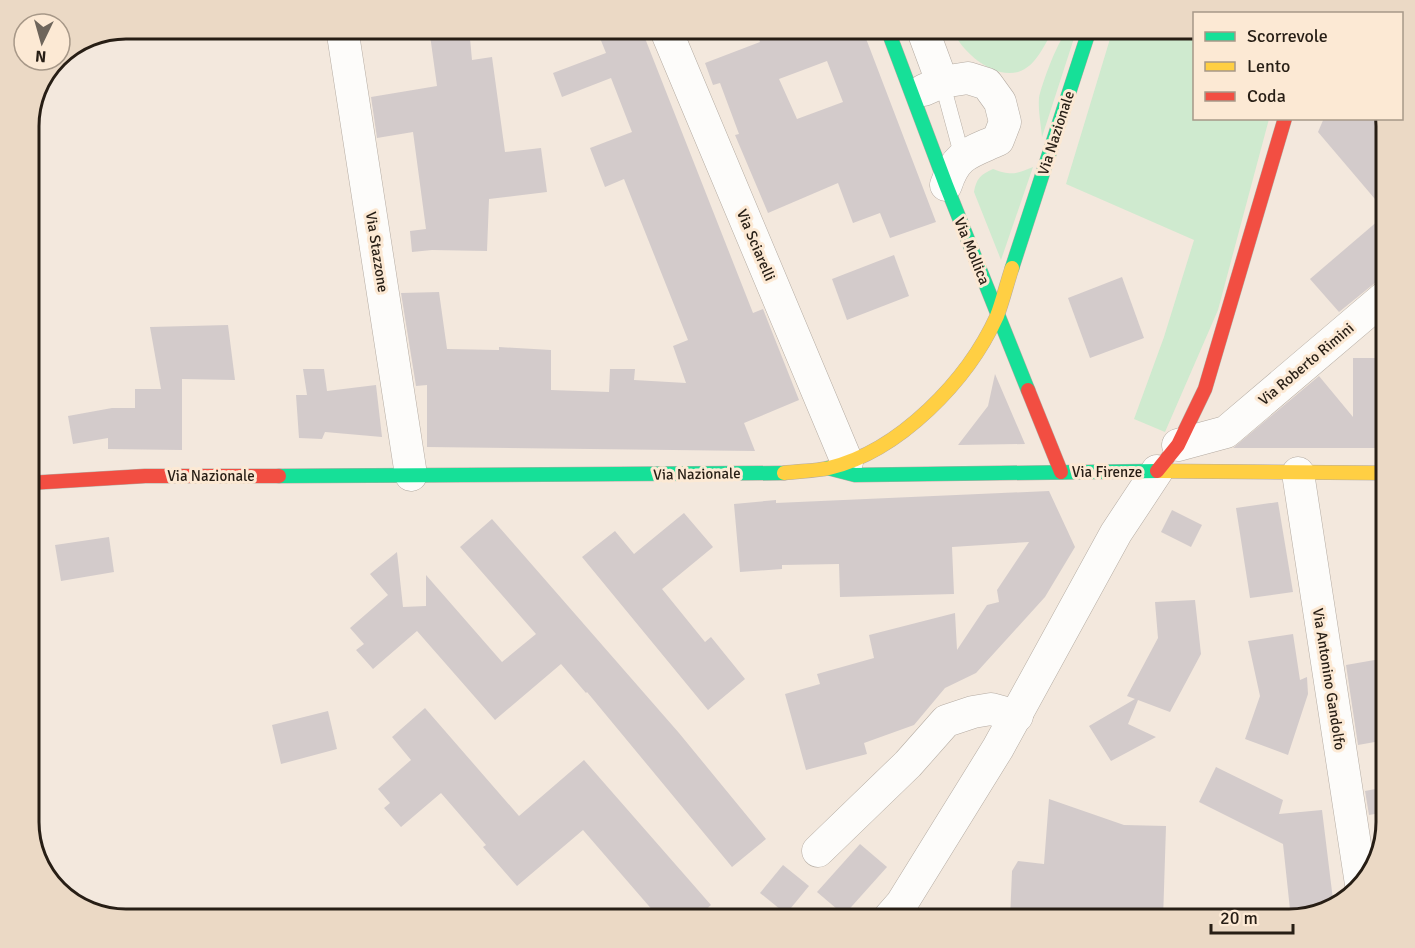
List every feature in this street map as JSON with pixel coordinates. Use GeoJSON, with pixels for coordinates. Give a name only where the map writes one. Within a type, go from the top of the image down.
{"type":"FeatureCollection","features":[{"type":"Feature","properties":{"kind":"street","name":"Via Stazzone"},"geometry":{"type":"LineString","coordinates":[[344,39],[411,475]]}},
{"type":"Feature","properties":{"kind":"street","name":"Via Sciarelli"},"geometry":{"type":"LineString","coordinates":[[669,39],[838,465]]}},
{"type":"Feature","properties":{"kind":"street","name":"Via Mollica"},"geometry":{"type":"LineString","coordinates":[[891,39],[946,185],[1061,472]]}},
{"type":"Feature","properties":{"kind":"street"},"geometry":{"type":"LineString","coordinates":[[926,39],[942,82]]}},
{"type":"Feature","properties":{"kind":"street","name":"Via Nazionale"},"geometry":{"type":"LineString","coordinates":[[39,482],[145,476],[783,473],[838,465],[886,442],[907,428],[941,399],[974,358],[998,315],[1086,39]]}},
{"type":"Feature","properties":{"kind":"street"},"geometry":{"type":"LineString","coordinates":[[913,95],[942,82],[969,78],[987,84],[1000,102],[1005,122],[998,140],[962,156],[951,168],[946,185]]}},
{"type":"Feature","properties":{"kind":"street"},"geometry":{"type":"LineString","coordinates":[[905,909],[1017,716],[1116,533],[1144,488],[1178,445],[1205,389],[1284,120]]}},
{"type":"Feature","properties":{"kind":"street","name":"Via Roberto Rimini"},"geometry":{"type":"LineString","coordinates":[[1226,432],[1376,304]]}},
{"type":"Feature","properties":{"kind":"street"},"geometry":{"type":"LineString","coordinates":[[1178,445],[1226,432]]}},
{"type":"Feature","properties":{"kind":"street"},"geometry":{"type":"LineString","coordinates":[[1214,472],[1226,432]]}},
{"type":"Feature","properties":{"kind":"street"},"geometry":{"type":"LineString","coordinates":[[886,442],[896,458],[919,473]]}},
{"type":"Feature","properties":{"kind":"street","name":"Via Firenze"},"geometry":{"type":"LineString","coordinates":[[838,465],[855,475],[1157,471],[1376,473]]}},
{"type":"Feature","properties":{"kind":"street","name":"Via Antonino Gandolfo"},"geometry":{"type":"LineString","coordinates":[[1298,472],[1359,872]]}},
{"type":"Feature","properties":{"kind":"street"},"geometry":{"type":"LineString","coordinates":[[818,851],[908,764],[946,722],[973,712],[991,710],[1017,716]]}},
{"type":"Feature","properties":{"kind":"lane"},"geometry":{"type":"LineString","coordinates":[[942,82],[962,156]]}},
{"type":"Feature","properties":{"kind":"green space"},"geometry":{"type":"Polygon","coordinates":[[[957,39],[1048,39],[1030,65],[1018,72],[1008,73],[988,67],[962,46],[957,39]]]}},
{"type":"Feature","properties":{"kind":"green space"},"geometry":{"type":"Polygon","coordinates":[[[1074,39],[1042,137],[1040,92],[1061,40],[1074,39]]]}},
{"type":"Feature","properties":{"kind":"green space"},"geometry":{"type":"Polygon","coordinates":[[[1110,39],[1193,39],[1193,120],[1269,120],[1218,310],[1165,432],[1134,419],[1164,337],[1194,240],[1066,184],[1110,39]]]}},
{"type":"Feature","properties":{"kind":"green space"},"geometry":{"type":"Polygon","coordinates":[[[1033,167],[1001,260],[974,192],[976,184],[982,175],[993,169],[1013,173],[1033,167]]]}},
{"type":"Feature","properties":{"kind":"building"},"geometry":{"type":"Polygon","coordinates":[[[431,39],[470,39],[472,60],[492,57],[505,152],[541,148],[547,192],[489,199],[487,251],[412,252],[410,231],[426,229],[413,132],[377,138],[371,97],[437,86],[431,39]]]}},
{"type":"Feature","properties":{"kind":"building"},"geometry":{"type":"Polygon","coordinates":[[[600,39],[645,39],[753,313],[763,309],[799,400],[744,423],[755,451],[427,447],[427,385],[416,386],[401,293],[439,292],[447,349],[499,350],[499,347],[551,350],[551,390],[609,392],[610,369],[635,369],[634,380],[686,383],[673,346],[688,340],[624,179],[605,187],[590,148],[632,132],[611,78],[562,97],[553,73],[606,53],[600,39]]]}},
{"type":"Feature","properties":{"kind":"building"},"geometry":{"type":"Polygon","coordinates":[[[759,39],[866,39],[936,222],[890,238],[880,213],[853,223],[838,183],[768,213],[735,135],[739,134],[720,83],[713,85],[705,63],[760,42],[759,39]],[[827,61],[779,79],[797,119],[843,102],[827,61]]]}},
{"type":"Feature","properties":{"kind":"building"},"geometry":{"type":"Polygon","coordinates":[[[1323,120],[1375,120],[1376,200],[1318,132],[1323,120]]]}},
{"type":"Feature","properties":{"kind":"building"},"geometry":{"type":"Polygon","coordinates":[[[1376,223],[1376,282],[1339,312],[1310,279],[1376,223]]]}},
{"type":"Feature","properties":{"kind":"building"},"geometry":{"type":"Polygon","coordinates":[[[894,255],[909,296],[847,320],[832,279],[894,255]]]}},
{"type":"Feature","properties":{"kind":"building"},"geometry":{"type":"Polygon","coordinates":[[[1122,277],[1144,338],[1090,358],[1068,298],[1122,277]]]}},
{"type":"Feature","properties":{"kind":"building"},"geometry":{"type":"Polygon","coordinates":[[[228,325],[235,380],[182,379],[182,450],[108,449],[108,438],[73,444],[68,416],[112,408],[135,408],[135,389],[161,389],[150,327],[228,325]]]}},
{"type":"Feature","properties":{"kind":"building"},"geometry":{"type":"Polygon","coordinates":[[[1353,358],[1376,358],[1376,448],[1233,448],[1319,376],[1353,417],[1353,358]]]}},
{"type":"Feature","properties":{"kind":"building"},"geometry":{"type":"Polygon","coordinates":[[[303,369],[324,369],[327,391],[376,385],[382,437],[325,432],[322,439],[299,438],[296,395],[307,395],[303,369]]]}},
{"type":"Feature","properties":{"kind":"building"},"geometry":{"type":"Polygon","coordinates":[[[995,374],[1025,444],[958,445],[988,406],[995,374]]]}},
{"type":"Feature","properties":{"kind":"building"},"geometry":{"type":"Polygon","coordinates":[[[1049,491],[1075,547],[1045,597],[976,673],[945,688],[914,725],[864,743],[867,754],[806,770],[785,694],[820,684],[817,674],[874,658],[869,635],[955,613],[957,650],[987,605],[999,602],[997,590],[1029,542],[952,547],[954,594],[840,597],[839,564],[782,565],[782,569],[740,572],[734,504],[776,500],[776,503],[1049,491]]]}},
{"type":"Feature","properties":{"kind":"building"},"geometry":{"type":"Polygon","coordinates":[[[1278,502],[1293,592],[1250,598],[1236,508],[1278,502]]]}},
{"type":"Feature","properties":{"kind":"building"},"geometry":{"type":"Polygon","coordinates":[[[1172,510],[1202,525],[1191,547],[1161,532],[1172,510]]]}},
{"type":"Feature","properties":{"kind":"building"},"geometry":{"type":"Polygon","coordinates":[[[684,513],[713,547],[662,589],[705,642],[711,637],[745,679],[708,710],[582,557],[615,531],[634,554],[684,513]]]}},
{"type":"Feature","properties":{"kind":"building"},"geometry":{"type":"Polygon","coordinates":[[[492,519],[679,733],[766,839],[732,867],[587,692],[561,664],[495,720],[417,631],[373,669],[356,650],[364,644],[350,628],[388,595],[370,574],[397,552],[403,607],[426,606],[426,575],[502,662],[536,634],[460,547],[492,519]]]}},
{"type":"Feature","properties":{"kind":"building"},"geometry":{"type":"Polygon","coordinates":[[[109,537],[114,572],[61,581],[55,545],[109,537]]]}},
{"type":"Feature","properties":{"kind":"building"},"geometry":{"type":"Polygon","coordinates":[[[1195,600],[1201,654],[1170,712],[1138,700],[1128,724],[1156,737],[1111,761],[1089,726],[1135,699],[1127,696],[1158,638],[1155,602],[1195,600]]]}},
{"type":"Feature","properties":{"kind":"building"},"geometry":{"type":"Polygon","coordinates":[[[1293,634],[1300,680],[1307,677],[1308,694],[1288,755],[1245,739],[1260,696],[1248,641],[1293,634]]]}},
{"type":"Feature","properties":{"kind":"building"},"geometry":{"type":"Polygon","coordinates":[[[1376,660],[1376,742],[1358,745],[1346,665],[1376,660]]]}},
{"type":"Feature","properties":{"kind":"building"},"geometry":{"type":"Polygon","coordinates":[[[425,708],[519,816],[584,760],[711,905],[706,909],[651,909],[583,830],[517,886],[483,847],[486,845],[441,793],[401,827],[384,808],[390,803],[378,789],[411,760],[392,737],[425,708]]]}},
{"type":"Feature","properties":{"kind":"building"},"geometry":{"type":"Polygon","coordinates":[[[328,711],[337,749],[281,764],[272,725],[328,711]]]}},
{"type":"Feature","properties":{"kind":"building"},"geometry":{"type":"Polygon","coordinates":[[[1216,767],[1283,800],[1279,814],[1322,810],[1333,897],[1312,906],[1290,909],[1283,844],[1199,802],[1216,767]]]}},
{"type":"Feature","properties":{"kind":"building"},"geometry":{"type":"Polygon","coordinates":[[[1376,789],[1376,814],[1369,815],[1365,791],[1376,789]]]}},
{"type":"Feature","properties":{"kind":"building"},"geometry":{"type":"Polygon","coordinates":[[[1049,799],[1124,825],[1166,826],[1163,909],[1010,909],[1012,871],[1018,861],[1044,864],[1049,799]]]}},
{"type":"Feature","properties":{"kind":"building"},"geometry":{"type":"Polygon","coordinates":[[[860,844],[887,867],[849,909],[837,909],[817,892],[860,844]]]}},
{"type":"Feature","properties":{"kind":"building"},"geometry":{"type":"Polygon","coordinates":[[[783,865],[809,886],[790,909],[780,909],[760,893],[783,865]]]}},
{"type":"Feature","properties":{"kind":"traffic: fast"},"geometry":{"type":"LineString","coordinates":[[891,39],[946,185],[1028,390]]}},
{"type":"Feature","properties":{"kind":"traffic: fast"},"geometry":{"type":"LineString","coordinates":[[1012,268],[1086,39]]}},
{"type":"Feature","properties":{"kind":"traffic: fast"},"geometry":{"type":"LineString","coordinates":[[828,468],[855,475],[1160,471]]}},
{"type":"Feature","properties":{"kind":"traffic: fast"},"geometry":{"type":"LineString","coordinates":[[279,476],[784,473]]}},
{"type":"Feature","properties":{"kind":"traffic: slow"},"geometry":{"type":"LineString","coordinates":[[784,473],[829,468],[855,459],[881,446],[929,410],[969,364],[984,340],[997,316],[1012,268]]}},
{"type":"Feature","properties":{"kind":"traffic: slow"},"geometry":{"type":"LineString","coordinates":[[1160,471],[1376,473]]}},
{"type":"Feature","properties":{"kind":"traffic: jam"},"geometry":{"type":"LineString","coordinates":[[1157,471],[1178,445],[1205,389],[1284,120]]}},
{"type":"Feature","properties":{"kind":"traffic: jam"},"geometry":{"type":"LineString","coordinates":[[1028,390],[1061,472]]}},
{"type":"Feature","properties":{"kind":"traffic: jam"},"geometry":{"type":"LineString","coordinates":[[39,482],[145,476],[279,476]]}}]}
